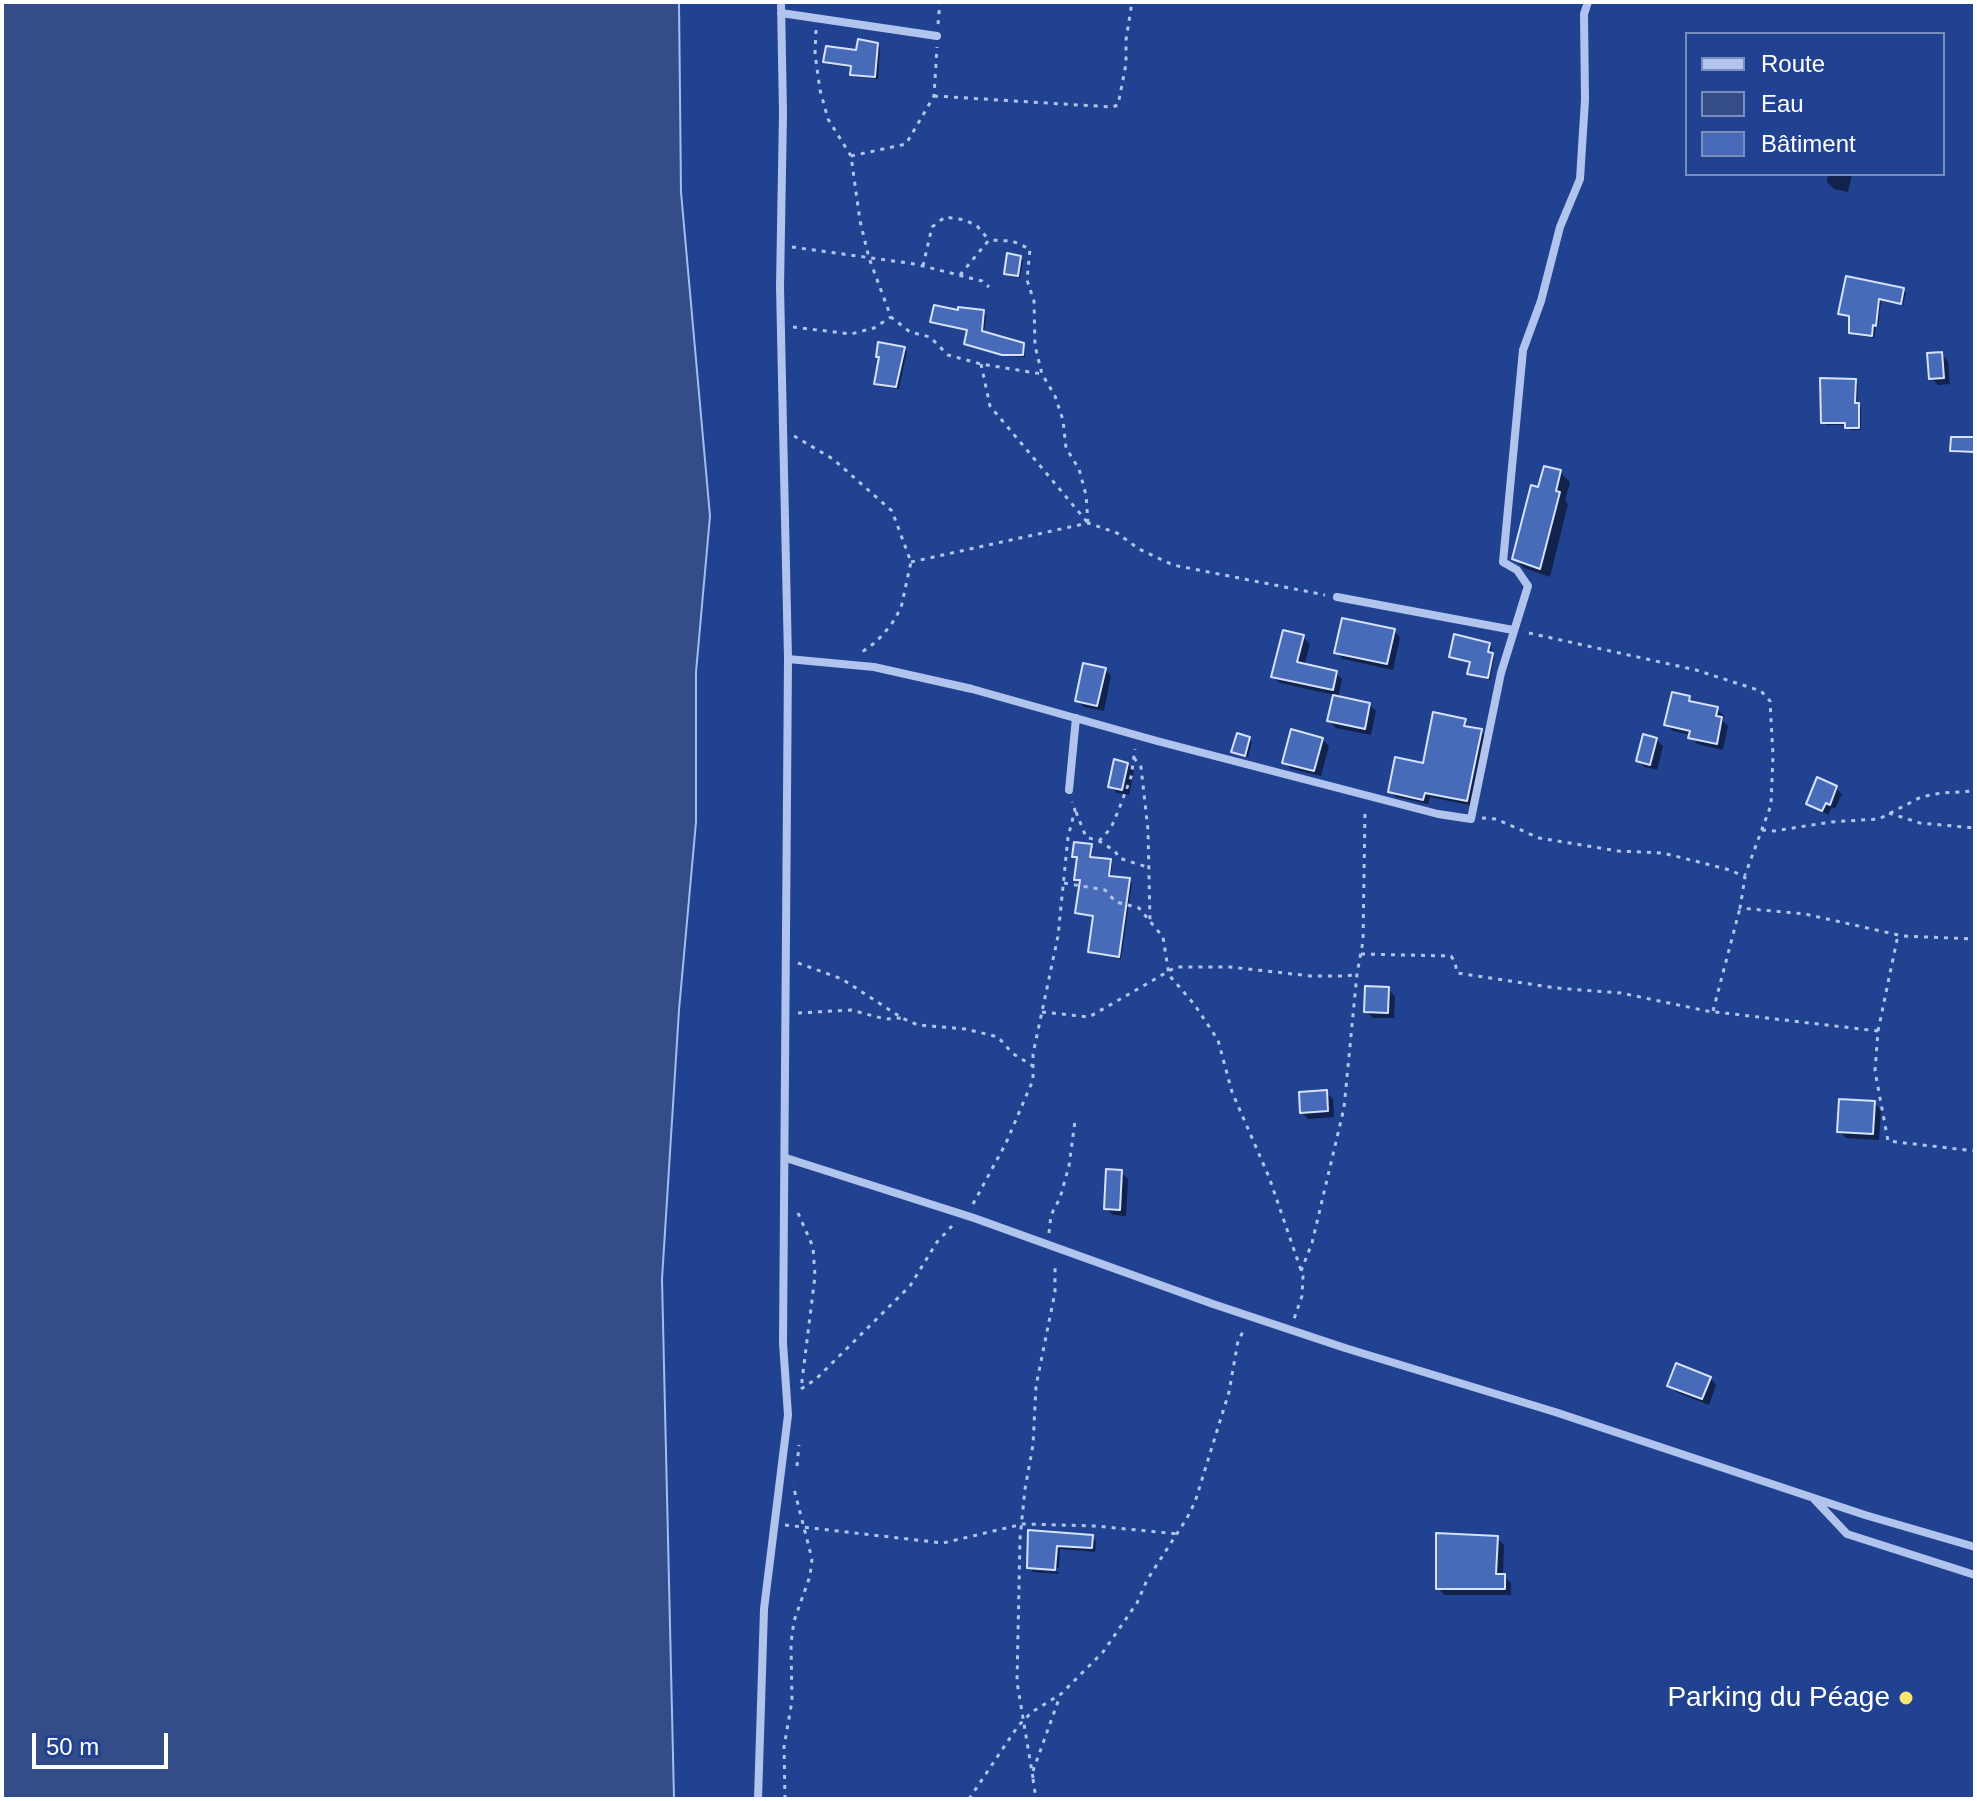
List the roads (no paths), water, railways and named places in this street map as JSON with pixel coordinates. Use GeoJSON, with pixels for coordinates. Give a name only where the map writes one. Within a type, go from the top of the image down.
{"type":"FeatureCollection","features":[{"type":"Feature","properties":{"kind":"street"},"geometry":{"type":"LineString","coordinates":[[758,1799],[762,1638],[788,1415],[783,1343],[788,659],[780,246],[783,113],[781,2]]}},
{"type":"Feature","properties":{"kind":"street"},"geometry":{"type":"LineString","coordinates":[[788,659],[852,664],[972,689],[1438,814],[1471,819],[1492,712],[1528,586],[1517,570],[1503,562],[1523,350],[1541,301],[1560,227],[1580,179],[1585,100],[1584,14],[1588,2]]}},
{"type":"Feature","properties":{"kind":"street"},"geometry":{"type":"LineString","coordinates":[[781,13],[937,36]]}},
{"type":"Feature","properties":{"kind":"street"},"geometry":{"type":"LineString","coordinates":[[1337,597],[1513,630]]}},
{"type":"Feature","properties":{"kind":"street"},"geometry":{"type":"LineString","coordinates":[[1069,790],[1076,718]]}},
{"type":"Feature","properties":{"kind":"street"},"geometry":{"type":"LineString","coordinates":[[786,1158],[964,1214],[1287,1329],[1555,1412],[1814,1499],[1975,1547]]}},
{"type":"Feature","properties":{"kind":"street"},"geometry":{"type":"LineString","coordinates":[[1814,1499],[1847,1534],[1975,1575]]}},
{"type":"Feature","properties":{"kind":"water"},"geometry":{"type":"Polygon","coordinates":[[[2,2],[679,2],[681,192],[710,516],[696,672],[696,822],[679,1010],[662,1279],[674,1799],[2,1799],[2,2]]]}},
{"type":"Feature","properties":{"kind":"place","name":"Parking du Péage"},"geometry":{"type":"Point","coordinates":[1906,1698]}}]}
